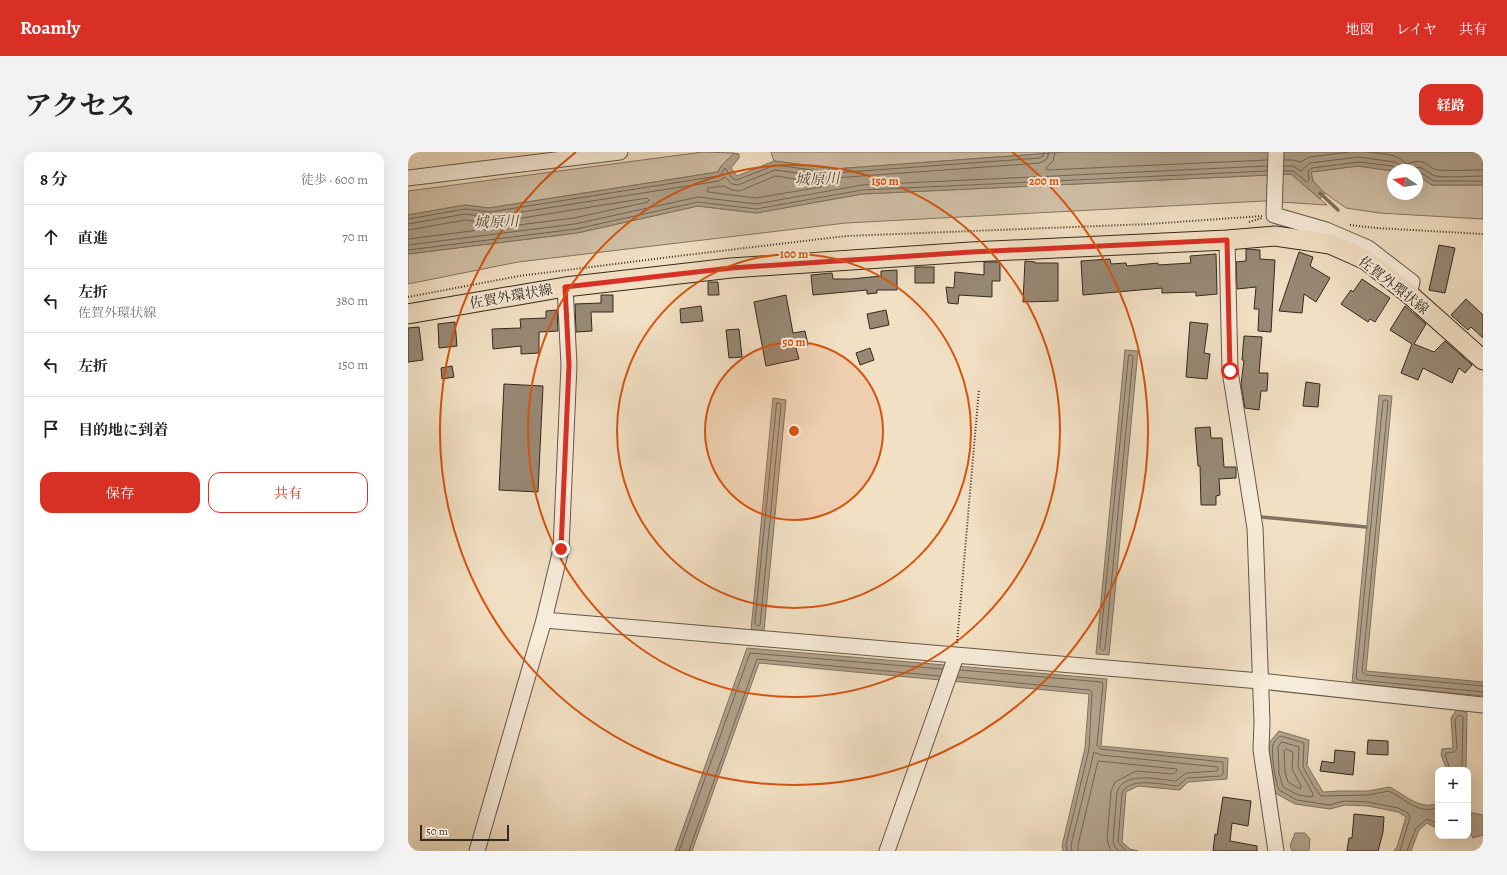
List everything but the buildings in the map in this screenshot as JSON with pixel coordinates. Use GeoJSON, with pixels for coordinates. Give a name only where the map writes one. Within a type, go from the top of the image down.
{"type":"FeatureCollection","features":[{"type":"Feature","properties":{"kind":"main road","name":"佐賀外環状線"},"geometry":{"type":"LineString","coordinates":[[408,314],[565,287],[731,268],[971,252],[1227,240],[1275,236],[1330,244],[1366,260],[1409,294],[1483,360]]}},
{"type":"Feature","properties":{"kind":"street"},"geometry":{"type":"LineString","coordinates":[[408,178],[620,152]]}},
{"type":"Feature","properties":{"kind":"street"},"geometry":{"type":"LineString","coordinates":[[1276,152],[1274,215],[1326,230],[1368,248],[1412,282],[1409,294]]}},
{"type":"Feature","properties":{"kind":"street"},"geometry":{"type":"LineString","coordinates":[[1227,240],[1230,371],[1255,528],[1262,722],[1261,750],[1276,851]]}},
{"type":"Feature","properties":{"kind":"street"},"geometry":{"type":"LineString","coordinates":[[477,851],[544,620],[561,549],[569,365],[565,287]]}},
{"type":"Feature","properties":{"kind":"street"},"geometry":{"type":"LineString","coordinates":[[544,620],[956,656],[1260,680],[1483,705]]}},
{"type":"Feature","properties":{"kind":"street"},"geometry":{"type":"LineString","coordinates":[[887,851],[956,656]]}},
{"type":"Feature","properties":{"kind":"path"},"geometry":{"type":"LineString","coordinates":[[1344,224],[1376,228],[1483,234]]}},
{"type":"Feature","properties":{"kind":"path"},"geometry":{"type":"LineString","coordinates":[[956,656],[979,389]]}},
{"type":"Feature","properties":{"kind":"shaded area"},"geometry":{"type":"Polygon","coordinates":[[[703,152],[734,153],[721,166],[718,172],[489,208],[465,205],[408,215],[408,191],[703,152]]]}},
{"type":"Feature","properties":{"kind":"shaded area"},"geometry":{"type":"Polygon","coordinates":[[[771,152],[1066,152],[834,169],[774,161],[771,152]]]}},
{"type":"Feature","properties":{"kind":"shaded area"},"geometry":{"type":"Polygon","coordinates":[[[1358,166],[1387,170],[1387,200],[1423,200],[1423,179],[1432,185],[1483,185],[1483,219],[1379,213],[1346,208],[1325,193],[1313,181],[1311,172],[1358,166]]]}},
{"type":"Feature","properties":{"kind":"shaded area"},"geometry":{"type":"Polygon","coordinates":[[[1291,174],[1327,205],[1264,201],[846,223],[518,262],[408,284],[408,254],[577,233],[698,206],[756,213],[862,194],[1291,174]]]}},
{"type":"Feature","properties":{"kind":"water","name":"城原川"},"geometry":{"type":"Polygon","coordinates":[[[1066,152],[1483,152],[1483,185],[1432,185],[1423,179],[1423,164],[1387,164],[1387,170],[1358,166],[1311,172],[1313,181],[1325,193],[1320,199],[1291,174],[862,194],[756,213],[698,206],[577,233],[408,254],[408,215],[465,205],[489,208],[718,172],[721,166],[734,153],[739,154],[739,158],[731,168],[737,176],[774,161],[834,169],[1066,152]]]}},
{"type":"Feature","properties":{"kind":"water"},"geometry":{"type":"Polygon","coordinates":[[[1125,350],[1138,351],[1109,655],[1096,654],[1125,350]]]}},
{"type":"Feature","properties":{"kind":"water"},"geometry":{"type":"Polygon","coordinates":[[[1379,395],[1392,396],[1366,671],[1483,682],[1483,696],[1352,683],[1379,395]]]}},
{"type":"Feature","properties":{"kind":"water"},"geometry":{"type":"Polygon","coordinates":[[[773,398],[786,400],[764,631],[751,630],[773,398]]]}},
{"type":"Feature","properties":{"kind":"water"},"geometry":{"type":"Polygon","coordinates":[[[747,648],[1107,679],[1101,746],[1228,758],[1227,779],[1188,782],[1180,790],[1138,786],[1126,792],[1122,842],[1130,849],[1138,851],[1063,851],[1062,846],[1085,748],[1089,694],[759,663],[692,851],[675,851],[747,648]]]}},
{"type":"Feature","properties":{"kind":"water"},"geometry":{"type":"Polygon","coordinates":[[[1457,709],[1467,713],[1466,767],[1446,767],[1441,755],[1442,749],[1453,748],[1451,718],[1457,709]]]}},
{"type":"Feature","properties":{"kind":"water"},"geometry":{"type":"Polygon","coordinates":[[[1279,731],[1309,740],[1307,765],[1323,792],[1368,791],[1390,787],[1419,804],[1435,804],[1435,827],[1427,823],[1419,830],[1411,851],[1394,851],[1397,847],[1406,817],[1398,812],[1368,806],[1345,805],[1330,809],[1295,804],[1275,793],[1270,775],[1269,743],[1279,731]]]}},
{"type":"Feature","properties":{"kind":"water"},"geometry":{"type":"Polygon","coordinates":[[[1471,813],[1483,815],[1483,835],[1473,838],[1471,834],[1471,813]]]}},
{"type":"Feature","properties":{"kind":"water"},"geometry":{"type":"Polygon","coordinates":[[[1295,833],[1305,833],[1310,839],[1309,851],[1292,851],[1290,846],[1295,833]]]}},
{"type":"Feature","properties":{"kind":"waterway"},"geometry":{"type":"LineString","coordinates":[[1320,193],[1338,210]]}},
{"type":"Feature","properties":{"kind":"waterway"},"geometry":{"type":"LineString","coordinates":[[1261,517],[1366,527]]}},
{"type":"Feature","properties":{"kind":"route"},"geometry":{"type":"LineString","coordinates":[[561,549],[569,365],[565,287],[731,268],[971,252],[1227,240],[1230,371]]}}]}
